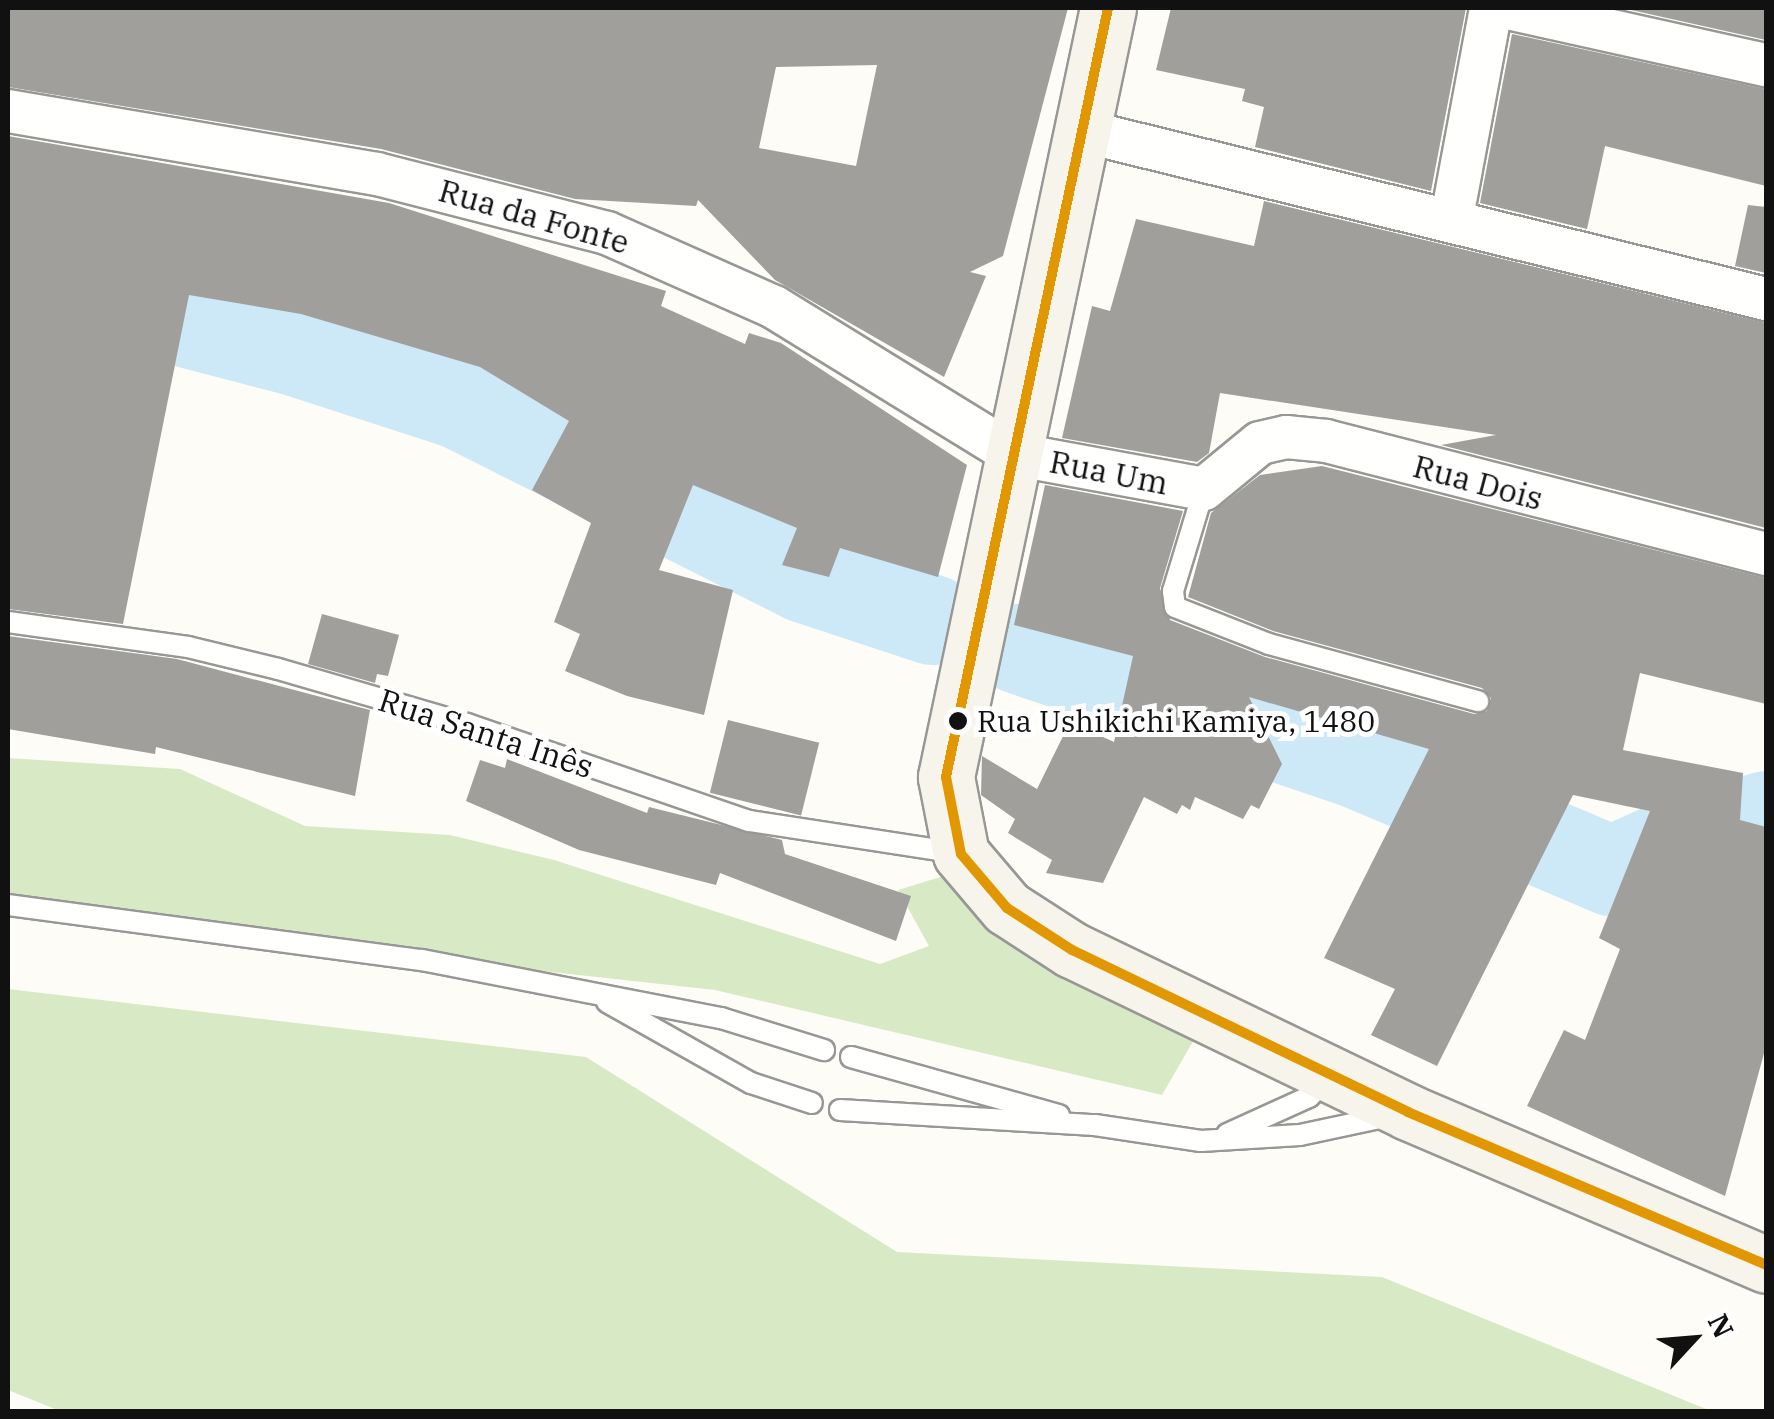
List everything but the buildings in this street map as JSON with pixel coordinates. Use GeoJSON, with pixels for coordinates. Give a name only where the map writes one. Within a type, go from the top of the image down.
{"type":"FeatureCollection","features":[{"type":"Feature","properties":{"kind":"main road"},"geometry":{"type":"LineString","coordinates":[[1108,8],[946,777],[961,854],[1007,908],[1072,950],[1408,1112],[1766,1265]]}},
{"type":"Feature","properties":{"kind":"street"},"geometry":{"type":"LineString","coordinates":[[1452,218],[1491,8]]}},
{"type":"Feature","properties":{"kind":"street"},"geometry":{"type":"LineString","coordinates":[[1508,8],[1766,65]]}},
{"type":"Feature","properties":{"kind":"street","name":"Rua da Fonte"},"geometry":{"type":"LineString","coordinates":[[8,111],[378,174],[607,233],[774,307],[1013,454]]}},
{"type":"Feature","properties":{"kind":"street"},"geometry":{"type":"LineString","coordinates":[[1083,131],[1308,189],[1452,218],[1766,299]]}},
{"type":"Feature","properties":{"kind":"street","name":"Rua Dois"},"geometry":{"type":"LineString","coordinates":[[1204,489],[1260,443],[1286,437],[1326,441],[1766,554]]}},
{"type":"Feature","properties":{"kind":"street","name":"Rua Um"},"geometry":{"type":"LineString","coordinates":[[1013,454],[1204,489]]}},
{"type":"Feature","properties":{"kind":"lane"},"geometry":{"type":"LineString","coordinates":[[1204,489],[1173,591],[1175,607],[1269,644],[1478,701]]}},
{"type":"Feature","properties":{"kind":"lane","name":"Rua Santa Inês"},"geometry":{"type":"LineString","coordinates":[[8,622],[188,647],[278,669],[466,724],[748,821],[961,854]]}},
{"type":"Feature","properties":{"kind":"lane"},"geometry":{"type":"LineString","coordinates":[[8,905],[422,960],[601,998],[721,1018],[824,1050]]}},
{"type":"Feature","properties":{"kind":"lane"},"geometry":{"type":"LineString","coordinates":[[601,998],[706,1061],[812,1104]]}},
{"type":"Feature","properties":{"kind":"lane"},"geometry":{"type":"LineString","coordinates":[[851,1057],[1094,1126]]}},
{"type":"Feature","properties":{"kind":"lane"},"geometry":{"type":"LineString","coordinates":[[1201,1141],[1281,1112],[1330,1074]]}},
{"type":"Feature","properties":{"kind":"lane"},"geometry":{"type":"LineString","coordinates":[[840,1110],[1094,1126],[1201,1141],[1300,1136],[1408,1112]]}},
{"type":"Feature","properties":{"kind":"green space"},"geometry":{"type":"Polygon","coordinates":[[[8,758],[180,769],[305,826],[450,835],[554,860],[880,964],[929,946],[898,890],[950,874],[990,931],[1199,1031],[1162,1095],[715,990],[306,945],[8,895],[8,758]]]}},
{"type":"Feature","properties":{"kind":"green space"},"geometry":{"type":"Polygon","coordinates":[[[8,989],[586,1057],[897,1252],[1382,1277],[1711,1411],[60,1411],[8,1390],[8,989]]]}},
{"type":"Feature","properties":{"kind":"waterway"},"geometry":{"type":"LineString","coordinates":[[8,290],[61,290],[295,351],[459,404],[805,578],[932,620]]}},
{"type":"Feature","properties":{"kind":"waterway"},"geometry":{"type":"LineString","coordinates":[[1019,649],[1356,763],[1612,871],[1679,841],[1766,816]]}},
{"type":"Feature","properties":{"kind":"transit line"},"geometry":{"type":"LineString","coordinates":[[1108,8],[946,777],[961,854],[1007,908],[1072,950],[1408,1112],[1766,1265]]}},
{"type":"Feature","properties":{"kind":"place","name":"Rua Ushikichi Kamiya, 1480"},"geometry":{"type":"Point","coordinates":[958,721]}}]}
